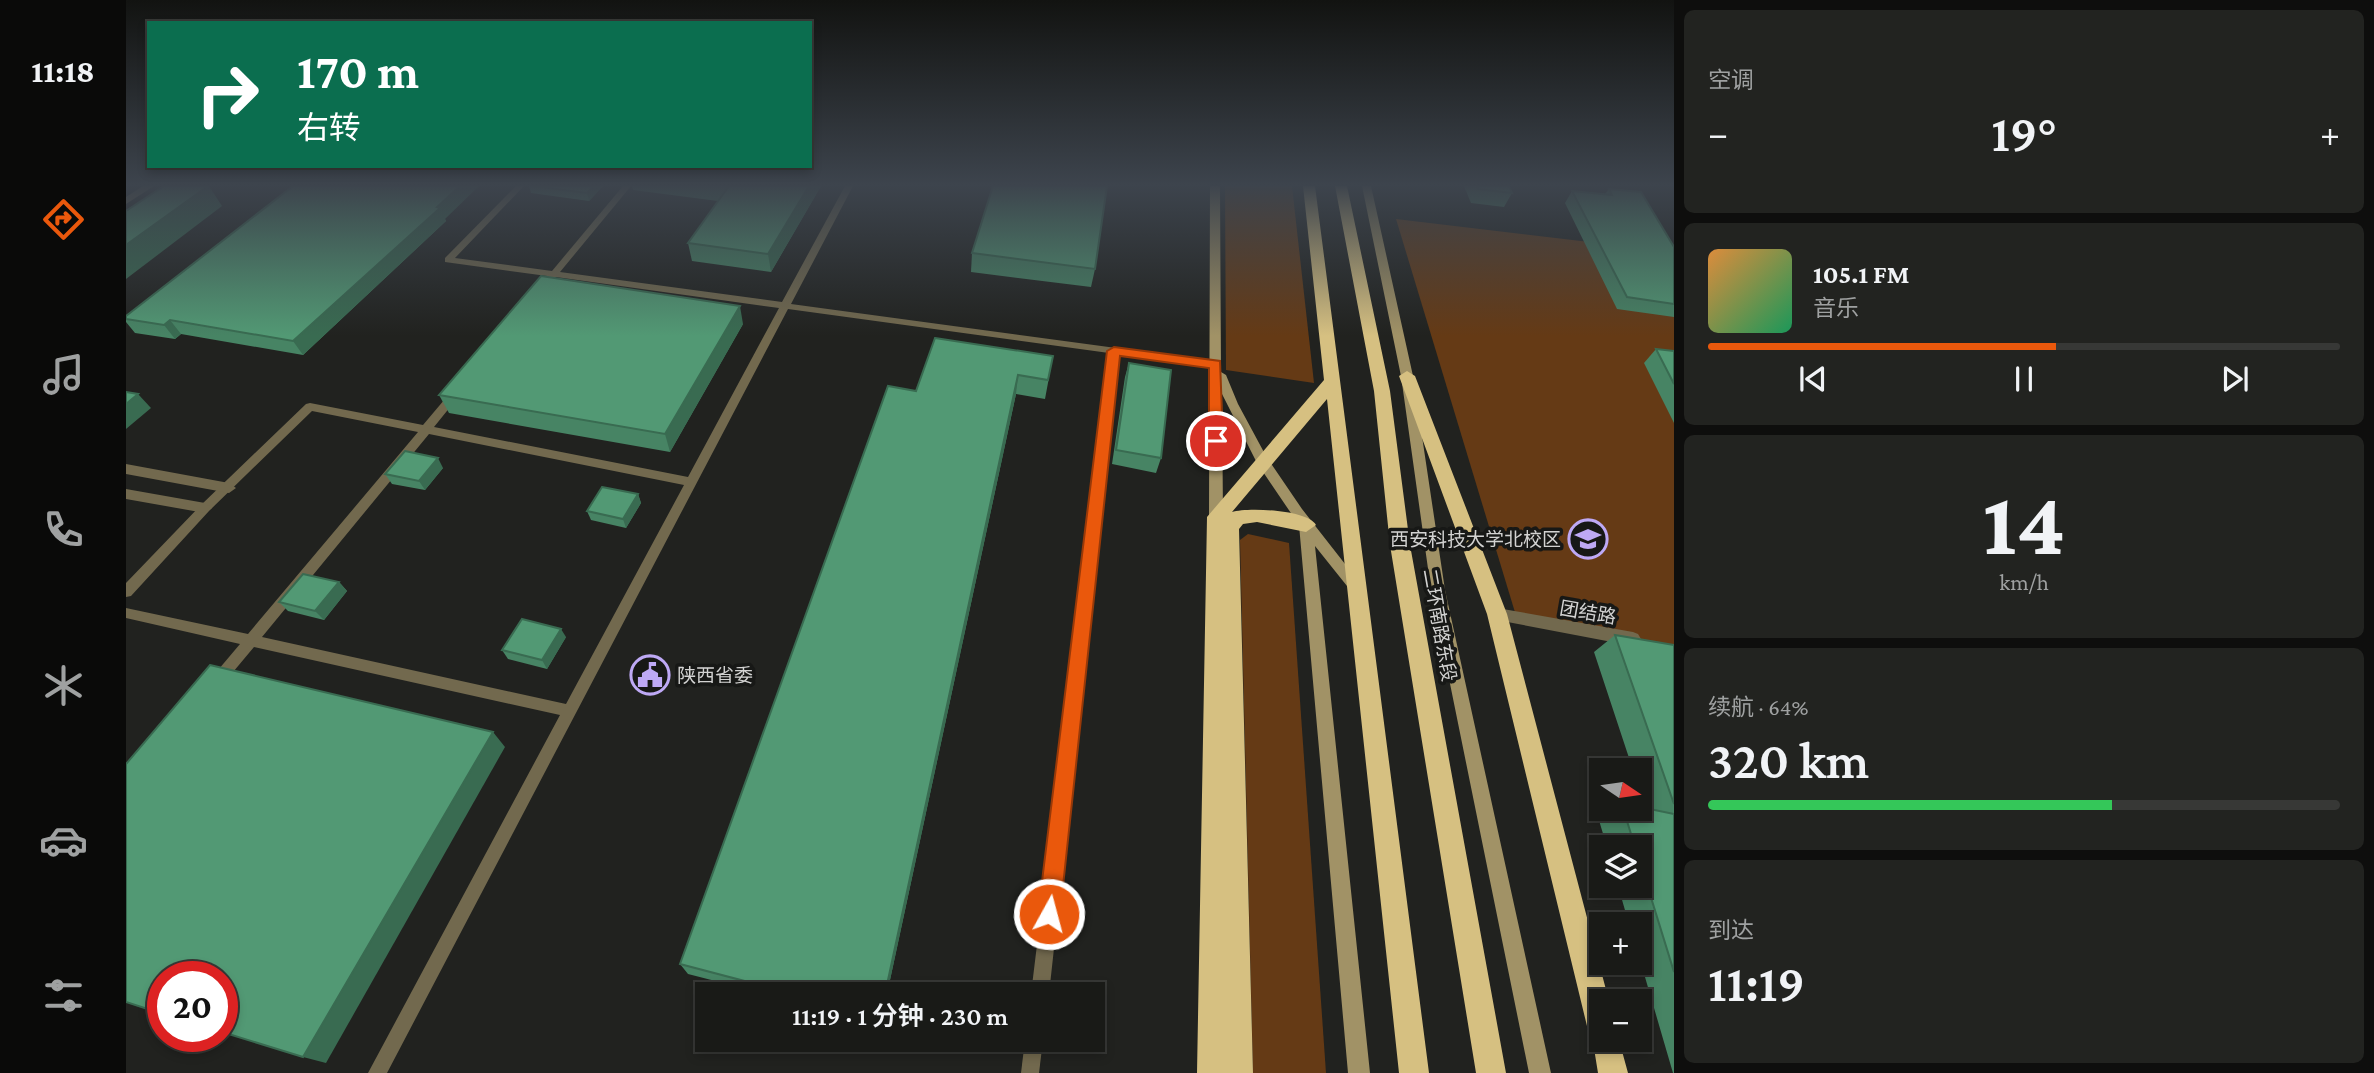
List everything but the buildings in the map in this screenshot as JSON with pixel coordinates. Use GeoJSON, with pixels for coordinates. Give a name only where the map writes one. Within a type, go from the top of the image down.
{"type":"FeatureCollection","features":[{"type":"Feature","properties":{"kind":"highway"},"geometry":{"type":"LineString","coordinates":[[1316,236],[1359,590],[1378,803],[1413,1073]]}},
{"type":"Feature","properties":{"kind":"highway","name":"二环南路东段"},"geometry":{"type":"LineString","coordinates":[[1351,236],[1382,391],[1399,544],[1491,1073]]}},
{"type":"Feature","properties":{"kind":"highway"},"geometry":{"type":"LineString","coordinates":[[1407,376],[1497,614],[1592,989]]}},
{"type":"Feature","properties":{"kind":"highway"},"geometry":{"type":"LineString","coordinates":[[1212,1073],[1216,517],[1265,464],[1334,379]]}},
{"type":"Feature","properties":{"kind":"highway"},"geometry":{"type":"LineString","coordinates":[[1238,1073],[1229,527],[1238,517],[1248,515],[1306,525]]}},
{"type":"Feature","properties":{"kind":"highway"},"geometry":{"type":"LineString","coordinates":[[1608,1052],[1613,1073]]}},
{"type":"Feature","properties":{"kind":"main road"},"geometry":{"type":"LineString","coordinates":[[1215,236],[1216,517]]}},
{"type":"Feature","properties":{"kind":"main road"},"geometry":{"type":"LineString","coordinates":[[1377,236],[1407,376],[1438,590],[1540,1073]]}},
{"type":"Feature","properties":{"kind":"main road"},"geometry":{"type":"LineString","coordinates":[[1216,364],[1233,412],[1265,464],[1306,525],[1359,590]]}},
{"type":"Feature","properties":{"kind":"main road"},"geometry":{"type":"LineString","coordinates":[[1306,525],[1359,1073]]}},
{"type":"Feature","properties":{"kind":"street"},"geometry":{"type":"LineString","coordinates":[[126,469],[229,488]]}},
{"type":"Feature","properties":{"kind":"street"},"geometry":{"type":"LineString","coordinates":[[126,494],[205,508]]}},
{"type":"Feature","properties":{"kind":"street","name":"团结路"},"geometry":{"type":"LineString","coordinates":[[1497,614],[1648,641]]}},
{"type":"Feature","properties":{"kind":"lane"},"geometry":{"type":"LineString","coordinates":[[471,236],[448,260],[1216,364]]}},
{"type":"Feature","properties":{"kind":"lane"},"geometry":{"type":"LineString","coordinates":[[545,284],[585,236]]}},
{"type":"Feature","properties":{"kind":"lane"},"geometry":{"type":"LineString","coordinates":[[377,1073],[823,236]]}},
{"type":"Feature","properties":{"kind":"lane"},"geometry":{"type":"LineString","coordinates":[[1041,982],[1114,351]]}},
{"type":"Feature","properties":{"kind":"lane"},"geometry":{"type":"LineString","coordinates":[[210,690],[460,389]]}},
{"type":"Feature","properties":{"kind":"lane"},"geometry":{"type":"LineString","coordinates":[[126,592],[205,508],[229,488],[310,407],[692,482]]}},
{"type":"Feature","properties":{"kind":"lane"},"geometry":{"type":"LineString","coordinates":[[126,613],[569,711]]}},
{"type":"Feature","properties":{"kind":"lane"},"geometry":{"type":"LineString","coordinates":[[1030,1073],[1033,1052]]}},
{"type":"Feature","properties":{"kind":"shaded area"},"geometry":{"type":"Polygon","coordinates":[[[1225,236],[1298,236],[1314,383],[1226,370],[1225,236]]]}},
{"type":"Feature","properties":{"kind":"shaded area","name":"西安科技大学北校区"},"geometry":{"type":"Polygon","coordinates":[[[1401,236],[1540,236],[1674,252],[1674,646],[1517,619],[1401,236]]]}},
{"type":"Feature","properties":{"kind":"shaded area"},"geometry":{"type":"Polygon","coordinates":[[[1248,534],[1289,543],[1326,1073],[1253,1073],[1240,540],[1248,534]]]}},
{"type":"Feature","properties":{"kind":"place","name":"西安科技大学北校区"},"geometry":{"type":"Point","coordinates":[1588,539]}},
{"type":"Feature","properties":{"kind":"place","name":"陕西省委"},"geometry":{"type":"Point","coordinates":[650,675]}},
{"type":"Feature","properties":{"kind":"route"},"geometry":{"type":"LineString","coordinates":[[1049,914],[1114,351],[1216,364],[1216,441]]}}]}
